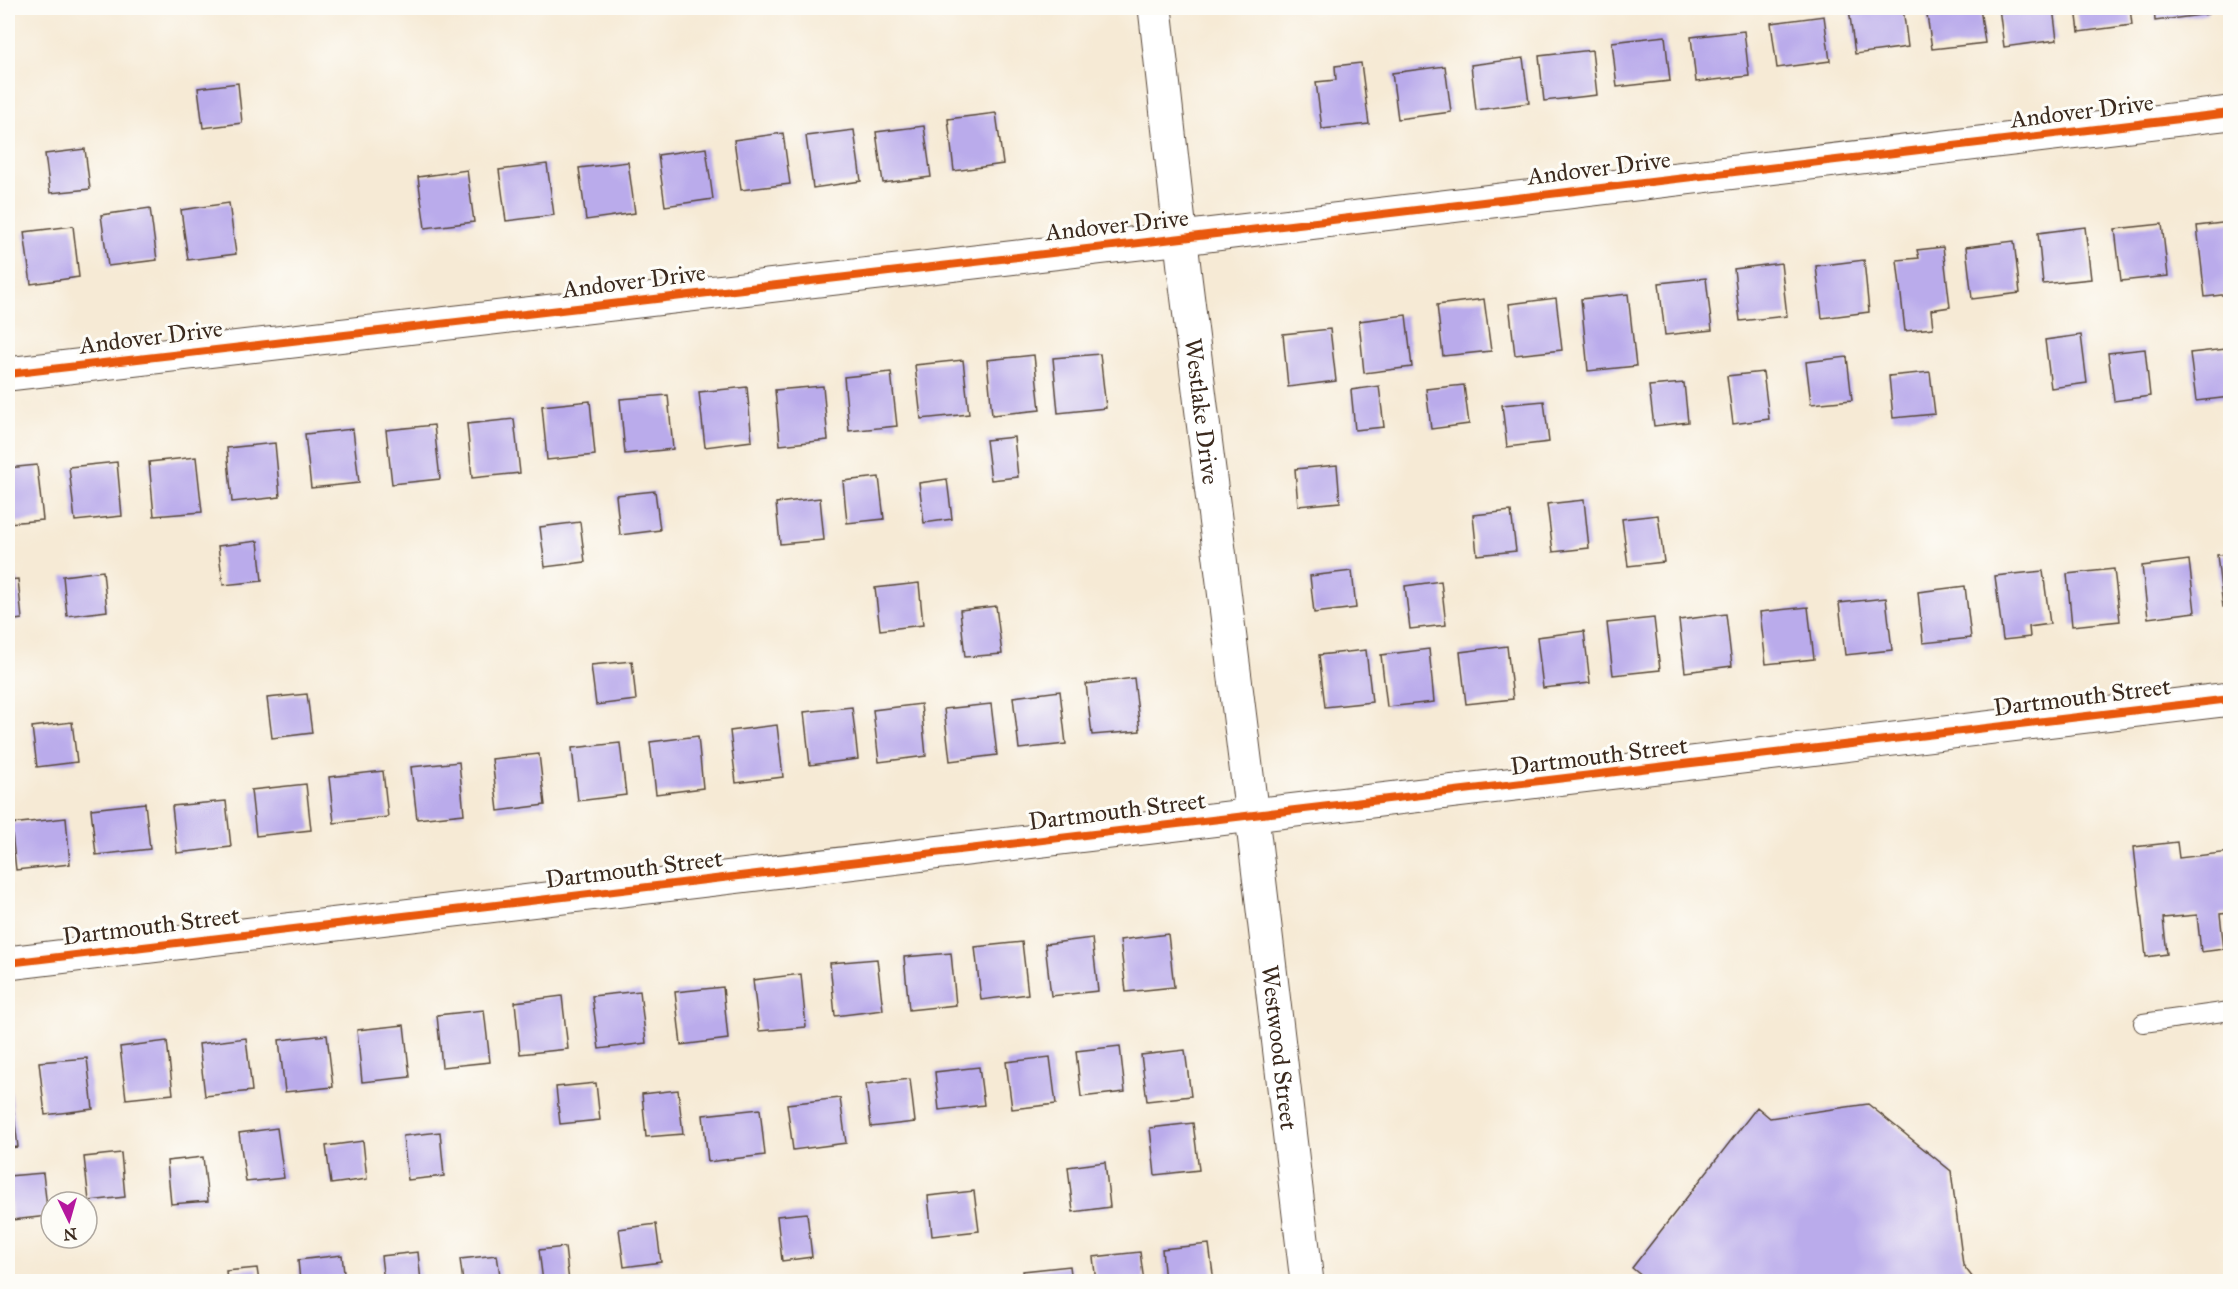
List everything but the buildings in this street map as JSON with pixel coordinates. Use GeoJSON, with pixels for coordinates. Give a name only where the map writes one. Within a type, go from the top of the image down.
{"type":"FeatureCollection","features":[{"type":"Feature","properties":{"kind":"street","name":"Westlake Drive"},"geometry":{"type":"LineString","coordinates":[[1155,8],[1185,277],[1251,814]]}},
{"type":"Feature","properties":{"kind":"street","name":"Andover Drive"},"geometry":{"type":"LineString","coordinates":[[8,374],[1182,238],[2230,113]]}},
{"type":"Feature","properties":{"kind":"street","name":"Dartmouth Street"},"geometry":{"type":"LineString","coordinates":[[8,963],[2230,699]]}},
{"type":"Feature","properties":{"kind":"street","name":"Westwood Street"},"geometry":{"type":"LineString","coordinates":[[1251,814],[1307,1281]]}},
{"type":"Feature","properties":{"kind":"lane"},"geometry":{"type":"LineString","coordinates":[[2143,1023],[2230,1011]]}},
{"type":"Feature","properties":{"kind":"cycle path"},"geometry":{"type":"LineString","coordinates":[[8,374],[1182,238],[2230,113]]}},
{"type":"Feature","properties":{"kind":"cycle path"},"geometry":{"type":"LineString","coordinates":[[8,963],[2230,699]]}}]}
